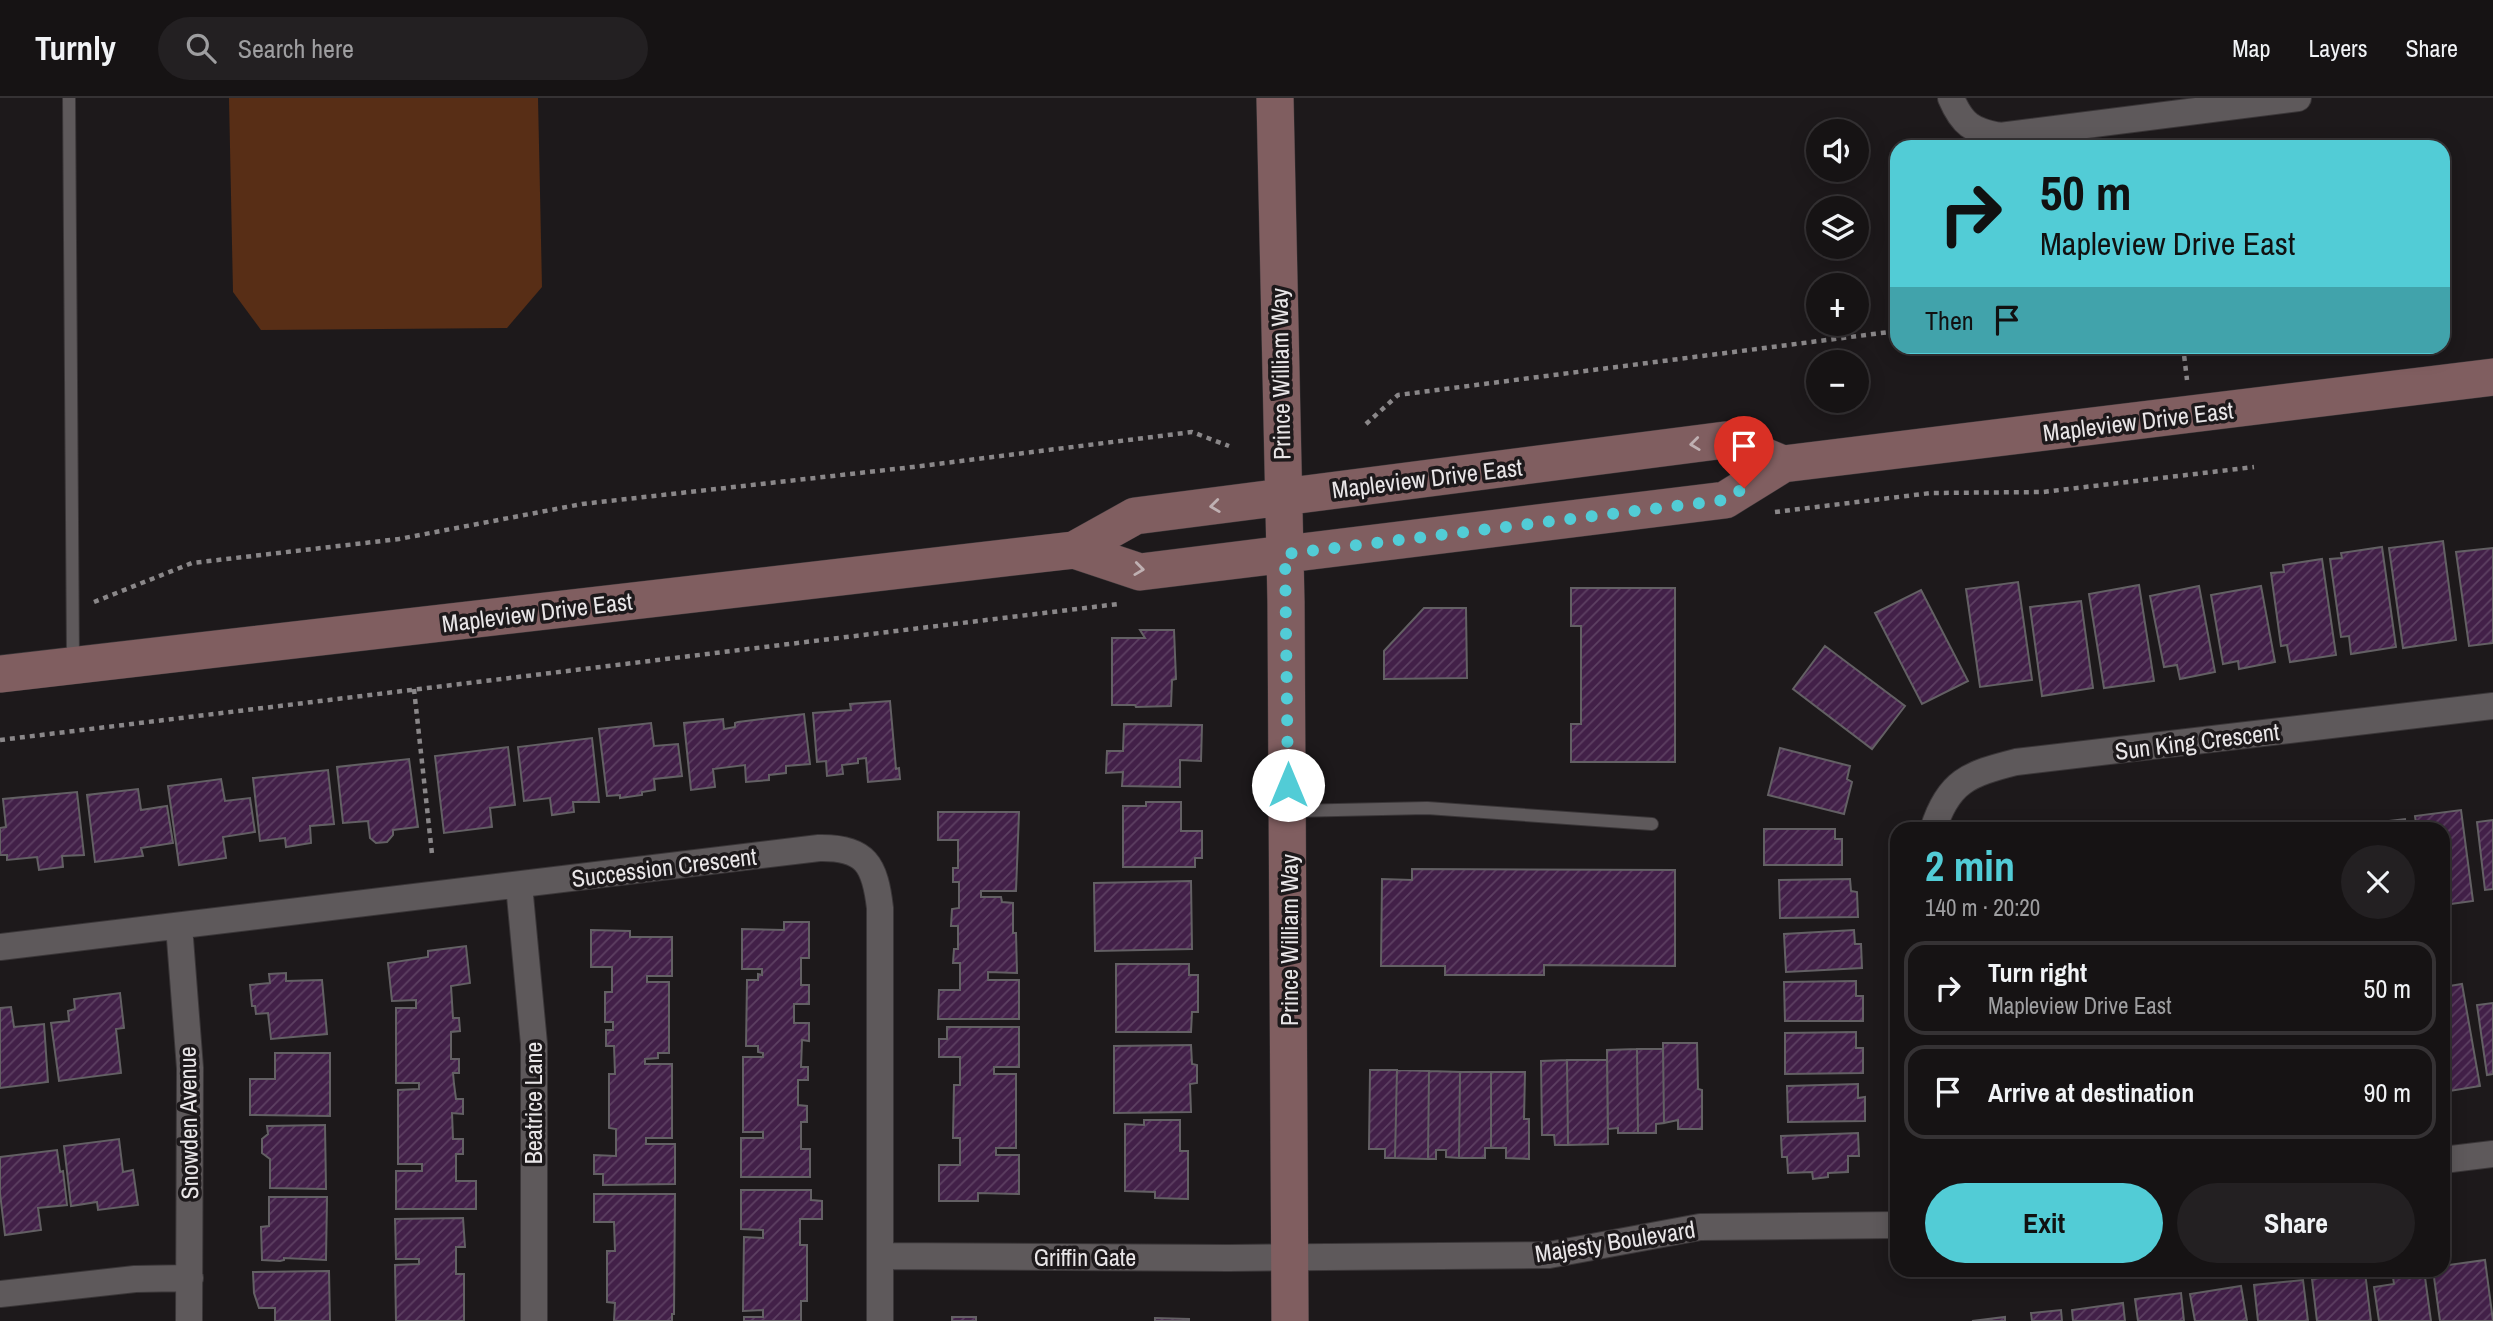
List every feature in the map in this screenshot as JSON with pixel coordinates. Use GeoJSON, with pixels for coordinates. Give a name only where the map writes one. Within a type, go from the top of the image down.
{"type":"FeatureCollection","features":[{"type":"Feature","properties":{"kind":"main road","name":"Prince William Way"},"geometry":{"type":"LineString","coordinates":[[1275,98],[1285,554],[1290,1321]]}},
{"type":"Feature","properties":{"kind":"main road","name":"Mapleview Drive East"},"geometry":{"type":"LineString","coordinates":[[1074,550],[1140,572],[1725,500],[1783,464],[2493,377]]}},
{"type":"Feature","properties":{"kind":"main road","name":"Mapleview Drive East"},"geometry":{"type":"LineString","coordinates":[[0,674],[1074,550],[1135,516],[1725,440],[1783,464]]}},
{"type":"Feature","properties":{"kind":"street"},"geometry":{"type":"LineString","coordinates":[[1951,98],[1959,116],[1978,132],[2000,136],[2156,108],[2298,98]]}},
{"type":"Feature","properties":{"kind":"street","name":"Sun King Crescent"},"geometry":{"type":"LineString","coordinates":[[1935,822],[1940,806],[1955,787],[1980,771],[2015,762],[2493,706]]}},
{"type":"Feature","properties":{"kind":"street","name":"Succession Crescent"},"geometry":{"type":"LineString","coordinates":[[0,947],[819,848],[839,848],[856,854],[868,864],[877,880],[880,908],[880,1321]]}},
{"type":"Feature","properties":{"kind":"street","name":"Beatrice Lane"},"geometry":{"type":"LineString","coordinates":[[519,885],[534,1044],[534,1321]]}},
{"type":"Feature","properties":{"kind":"street","name":"Snowden Avenue"},"geometry":{"type":"LineString","coordinates":[[179,926],[190,1068],[189,1321]]}},
{"type":"Feature","properties":{"kind":"street"},"geometry":{"type":"LineString","coordinates":[[2450,1159],[2493,1154]]}},
{"type":"Feature","properties":{"kind":"street","name":"Majesty Boulevard"},"geometry":{"type":"LineString","coordinates":[[1290,1257],[1549,1255],[1700,1227],[1890,1225]]}},
{"type":"Feature","properties":{"kind":"street","name":"Griffin Gate"},"geometry":{"type":"LineString","coordinates":[[880,1256],[1290,1257]]}},
{"type":"Feature","properties":{"kind":"street"},"geometry":{"type":"LineString","coordinates":[[0,1294],[135,1279],[190,1278]]}},
{"type":"Feature","properties":{"kind":"lane"},"geometry":{"type":"LineString","coordinates":[[69,98],[73,665]]}},
{"type":"Feature","properties":{"kind":"lane"},"geometry":{"type":"LineString","coordinates":[[1288,811],[1427,808],[1652,824]]}},
{"type":"Feature","properties":{"kind":"path"},"geometry":{"type":"LineString","coordinates":[[1366,424],[1398,395],[1890,332]]}},
{"type":"Feature","properties":{"kind":"path"},"geometry":{"type":"LineString","coordinates":[[73,607],[97,601],[192,563],[399,539],[582,504],[914,467],[1192,432],[1229,446]]}},
{"type":"Feature","properties":{"kind":"path"},"geometry":{"type":"LineString","coordinates":[[1772,512],[1931,493],[2043,492],[2253,467]]}},
{"type":"Feature","properties":{"kind":"path"},"geometry":{"type":"LineString","coordinates":[[0,740],[1127,603]]}},
{"type":"Feature","properties":{"kind":"path"},"geometry":{"type":"LineString","coordinates":[[414,689],[432,854]]}},
{"type":"Feature","properties":{"kind":"shaded area"},"geometry":{"type":"Polygon","coordinates":[[[229,98],[538,98],[542,287],[507,328],[261,330],[233,292],[229,98]]]}},
{"type":"Feature","properties":{"kind":"building"},"geometry":{"type":"Polygon","coordinates":[[[2443,541],[2456,640],[2403,648],[2389,548],[2443,541]]]}},
{"type":"Feature","properties":{"kind":"building"},"geometry":{"type":"Polygon","coordinates":[[[2382,547],[2396,647],[2351,654],[2349,636],[2341,637],[2330,559],[2342,558],[2341,553],[2382,547]]]}},
{"type":"Feature","properties":{"kind":"building"},"geometry":{"type":"Polygon","coordinates":[[[2493,548],[2493,643],[2469,646],[2456,552],[2493,548]]]}},
{"type":"Feature","properties":{"kind":"building"},"geometry":{"type":"Polygon","coordinates":[[[2322,559],[2336,655],[2290,662],[2287,645],[2281,646],[2271,573],[2284,572],[2283,565],[2322,559]]]}},
{"type":"Feature","properties":{"kind":"building"},"geometry":{"type":"Polygon","coordinates":[[[2018,582],[2032,680],[1980,687],[1966,589],[2018,582]]]}},
{"type":"Feature","properties":{"kind":"building"},"geometry":{"type":"Polygon","coordinates":[[[2139,585],[2154,681],[2104,688],[2089,594],[2139,585]]]}},
{"type":"Feature","properties":{"kind":"building"},"geometry":{"type":"Polygon","coordinates":[[[2199,586],[2215,672],[2180,679],[2177,665],[2164,667],[2150,596],[2199,586]]]}},
{"type":"Feature","properties":{"kind":"building"},"geometry":{"type":"Polygon","coordinates":[[[2261,586],[2275,662],[2239,669],[2238,661],[2223,664],[2211,595],[2261,586]]]}},
{"type":"Feature","properties":{"kind":"building"},"geometry":{"type":"Polygon","coordinates":[[[1571,588],[1675,588],[1675,762],[1571,762],[1571,724],[1581,724],[1581,626],[1571,626],[1571,588]]]}},
{"type":"Feature","properties":{"kind":"building"},"geometry":{"type":"Polygon","coordinates":[[[1921,590],[1968,681],[1922,704],[1875,613],[1921,590]]]}},
{"type":"Feature","properties":{"kind":"building"},"geometry":{"type":"Polygon","coordinates":[[[2081,601],[2093,688],[2042,696],[2030,607],[2081,601]]]}},
{"type":"Feature","properties":{"kind":"building"},"geometry":{"type":"Polygon","coordinates":[[[1424,608],[1466,608],[1467,678],[1384,679],[1384,651],[1424,608]]]}},
{"type":"Feature","properties":{"kind":"building"},"geometry":{"type":"Polygon","coordinates":[[[1140,630],[1174,630],[1176,679],[1172,680],[1171,706],[1112,705],[1112,638],[1145,638],[1140,630]]]}},
{"type":"Feature","properties":{"kind":"building"},"geometry":{"type":"Polygon","coordinates":[[[1825,646],[1905,706],[1872,749],[1793,689],[1825,646]]]}},
{"type":"Feature","properties":{"kind":"building"},"geometry":{"type":"Polygon","coordinates":[[[890,701],[896,769],[899,768],[900,779],[868,782],[866,758],[858,759],[858,763],[842,765],[843,774],[827,776],[826,761],[817,762],[813,713],[851,710],[850,704],[890,701]]]}},
{"type":"Feature","properties":{"kind":"building"},"geometry":{"type":"Polygon","coordinates":[[[804,714],[810,764],[786,766],[786,773],[769,775],[769,780],[746,782],[745,765],[713,769],[715,787],[691,790],[684,723],[723,719],[724,729],[735,727],[738,722],[804,714]]]}},
{"type":"Feature","properties":{"kind":"building"},"geometry":{"type":"Polygon","coordinates":[[[651,723],[654,746],[678,744],[682,776],[654,779],[655,790],[642,792],[642,795],[620,798],[620,795],[607,796],[599,729],[651,723]]]}},
{"type":"Feature","properties":{"kind":"building"},"geometry":{"type":"Polygon","coordinates":[[[1124,724],[1202,725],[1201,761],[1180,760],[1180,787],[1122,786],[1123,772],[1106,773],[1107,751],[1123,751],[1124,724]]]}},
{"type":"Feature","properties":{"kind":"building"},"geometry":{"type":"Polygon","coordinates":[[[592,738],[599,802],[573,802],[574,812],[552,815],[550,798],[524,801],[518,747],[592,738]]]}},
{"type":"Feature","properties":{"kind":"building"},"geometry":{"type":"Polygon","coordinates":[[[508,747],[515,805],[490,808],[492,827],[444,833],[435,756],[508,747]]]}},
{"type":"Feature","properties":{"kind":"building"},"geometry":{"type":"Polygon","coordinates":[[[1780,748],[1850,766],[1847,779],[1852,782],[1844,814],[1768,795],[1780,748]]]}},
{"type":"Feature","properties":{"kind":"building"},"geometry":{"type":"Polygon","coordinates":[[[409,759],[418,827],[393,830],[393,835],[387,842],[376,843],[370,838],[368,821],[343,823],[337,767],[409,759]]]}},
{"type":"Feature","properties":{"kind":"building"},"geometry":{"type":"Polygon","coordinates":[[[328,770],[334,824],[310,826],[311,843],[286,847],[285,838],[260,841],[253,778],[328,770]]]}},
{"type":"Feature","properties":{"kind":"building"},"geometry":{"type":"Polygon","coordinates":[[[221,779],[225,801],[250,798],[255,832],[223,837],[226,858],[179,865],[168,786],[221,779]]]}},
{"type":"Feature","properties":{"kind":"building"},"geometry":{"type":"Polygon","coordinates":[[[138,789],[141,810],[167,806],[173,843],[141,848],[143,856],[95,862],[87,795],[138,789]]]}},
{"type":"Feature","properties":{"kind":"building"},"geometry":{"type":"Polygon","coordinates":[[[77,792],[84,855],[62,856],[63,867],[39,870],[37,857],[7,860],[7,855],[0,855],[0,828],[6,827],[3,799],[77,792]]]}},
{"type":"Feature","properties":{"kind":"building"},"geometry":{"type":"Polygon","coordinates":[[[1146,802],[1181,802],[1181,831],[1202,831],[1202,858],[1195,858],[1195,867],[1123,867],[1123,806],[1146,806],[1146,802]]]}},
{"type":"Feature","properties":{"kind":"building"},"geometry":{"type":"Polygon","coordinates":[[[2461,810],[2473,901],[2450,904],[2450,822],[2416,822],[2415,816],[2461,810]]]}},
{"type":"Feature","properties":{"kind":"building"},"geometry":{"type":"Polygon","coordinates":[[[938,812],[1019,812],[1016,891],[981,891],[981,897],[1001,897],[1002,902],[1013,903],[1017,973],[988,972],[988,980],[1019,980],[1019,1019],[938,1019],[939,990],[960,990],[960,963],[953,963],[954,949],[958,949],[958,926],[951,926],[952,909],[959,908],[959,882],[953,882],[953,868],[958,868],[958,840],[938,840],[938,812]]]}},
{"type":"Feature","properties":{"kind":"building"},"geometry":{"type":"Polygon","coordinates":[[[2405,819],[2405,822],[2380,822],[2405,819]]]}},
{"type":"Feature","properties":{"kind":"building"},"geometry":{"type":"Polygon","coordinates":[[[2493,820],[2493,889],[2485,890],[2477,822],[2493,820]]]}},
{"type":"Feature","properties":{"kind":"building"},"geometry":{"type":"Polygon","coordinates":[[[1764,829],[1835,829],[1835,839],[1842,839],[1842,865],[1764,865],[1764,829]]]}},
{"type":"Feature","properties":{"kind":"building"},"geometry":{"type":"Polygon","coordinates":[[[1412,869],[1675,870],[1675,966],[1544,965],[1544,975],[1445,975],[1445,966],[1381,966],[1382,879],[1412,880],[1412,869]]]}},
{"type":"Feature","properties":{"kind":"building"},"geometry":{"type":"Polygon","coordinates":[[[1850,879],[1851,891],[1857,892],[1858,917],[1780,918],[1779,880],[1850,879]]]}},
{"type":"Feature","properties":{"kind":"building"},"geometry":{"type":"Polygon","coordinates":[[[1191,881],[1192,949],[1095,951],[1094,883],[1191,881]]]}},
{"type":"Feature","properties":{"kind":"building"},"geometry":{"type":"Polygon","coordinates":[[[784,922],[809,922],[809,958],[801,958],[801,985],[809,985],[809,1004],[794,1004],[794,1023],[809,1023],[809,1041],[802,1040],[801,1067],[808,1067],[808,1080],[798,1080],[798,1105],[807,1106],[807,1122],[801,1122],[801,1149],[810,1149],[810,1177],[741,1177],[741,1138],[763,1138],[763,1132],[743,1132],[743,1057],[763,1057],[763,1053],[758,1052],[758,1046],[746,1046],[747,980],[758,980],[762,969],[742,969],[742,929],[784,930],[784,922]]]}},
{"type":"Feature","properties":{"kind":"building"},"geometry":{"type":"Polygon","coordinates":[[[591,930],[630,931],[630,937],[672,937],[672,976],[647,976],[647,982],[669,982],[669,1053],[658,1053],[658,1058],[645,1059],[645,1064],[672,1064],[672,1138],[646,1138],[646,1144],[675,1144],[675,1184],[603,1185],[603,1174],[594,1174],[594,1155],[616,1156],[616,1129],[609,1128],[609,1074],[615,1074],[614,1046],[606,1046],[606,1030],[613,1030],[613,1022],[605,1022],[605,992],[612,992],[612,967],[591,967],[591,930]]]}},
{"type":"Feature","properties":{"kind":"building"},"geometry":{"type":"Polygon","coordinates":[[[1854,930],[1855,944],[1861,944],[1862,968],[1786,972],[1784,934],[1854,930]]]}},
{"type":"Feature","properties":{"kind":"building"},"geometry":{"type":"Polygon","coordinates":[[[466,946],[470,983],[451,986],[453,1018],[459,1018],[460,1031],[451,1032],[451,1059],[459,1059],[459,1073],[453,1073],[454,1084],[456,1099],[463,1099],[463,1114],[452,1113],[453,1139],[463,1139],[463,1154],[456,1154],[456,1181],[476,1181],[476,1209],[396,1209],[396,1171],[422,1171],[422,1164],[398,1164],[398,1090],[419,1089],[419,1083],[396,1083],[396,1008],[416,1008],[416,1000],[392,1001],[388,963],[428,957],[428,951],[466,946]]]}},
{"type":"Feature","properties":{"kind":"building"},"geometry":{"type":"Polygon","coordinates":[[[1116,964],[1189,964],[1189,975],[1198,975],[1198,1012],[1192,1012],[1191,1032],[1116,1032],[1116,964]]]}},
{"type":"Feature","properties":{"kind":"building"},"geometry":{"type":"Polygon","coordinates":[[[286,973],[286,981],[322,980],[327,1034],[271,1039],[268,1013],[256,1014],[255,1006],[252,1006],[250,985],[270,983],[269,974],[286,973]]]}},
{"type":"Feature","properties":{"kind":"building"},"geometry":{"type":"Polygon","coordinates":[[[1856,981],[1856,996],[1863,996],[1863,1021],[1785,1021],[1784,982],[1856,981]]]}},
{"type":"Feature","properties":{"kind":"building"},"geometry":{"type":"Polygon","coordinates":[[[2462,984],[2480,1086],[2450,1091],[2450,986],[2462,984]]]}},
{"type":"Feature","properties":{"kind":"building"},"geometry":{"type":"Polygon","coordinates":[[[120,993],[124,1028],[116,1029],[121,1073],[59,1081],[51,1023],[69,1021],[68,1011],[75,1009],[74,999],[120,993]]]}},
{"type":"Feature","properties":{"kind":"building"},"geometry":{"type":"Polygon","coordinates":[[[2493,1003],[2493,1074],[2487,1075],[2477,1005],[2493,1003]]]}},
{"type":"Feature","properties":{"kind":"building"},"geometry":{"type":"Polygon","coordinates":[[[11,1007],[14,1027],[44,1024],[48,1082],[0,1088],[0,1008],[11,1007]]]}},
{"type":"Feature","properties":{"kind":"building"},"geometry":{"type":"Polygon","coordinates":[[[947,1027],[1019,1027],[1019,1067],[994,1067],[994,1074],[1016,1074],[1016,1148],[996,1148],[996,1155],[1019,1155],[1019,1194],[978,1193],[978,1201],[939,1201],[939,1165],[960,1165],[960,1138],[953,1138],[954,1085],[960,1085],[960,1057],[939,1057],[939,1039],[947,1039],[947,1027]]]}},
{"type":"Feature","properties":{"kind":"building"},"geometry":{"type":"Polygon","coordinates":[[[1856,1032],[1856,1048],[1863,1048],[1863,1073],[1785,1074],[1785,1033],[1856,1032]]]}},
{"type":"Feature","properties":{"kind":"building"},"geometry":{"type":"Polygon","coordinates":[[[1663,1043],[1697,1043],[1698,1089],[1702,1090],[1702,1129],[1678,1129],[1678,1120],[1664,1123],[1663,1043]]]}},
{"type":"Feature","properties":{"kind":"building"},"geometry":{"type":"Polygon","coordinates":[[[1191,1045],[1192,1064],[1197,1065],[1197,1083],[1190,1084],[1191,1112],[1114,1113],[1114,1046],[1191,1045]]]}},
{"type":"Feature","properties":{"kind":"building"},"geometry":{"type":"Polygon","coordinates":[[[1637,1049],[1638,1133],[1618,1133],[1618,1128],[1608,1129],[1607,1050],[1637,1049]]]}},
{"type":"Feature","properties":{"kind":"building"},"geometry":{"type":"Polygon","coordinates":[[[1637,1049],[1663,1049],[1664,1123],[1656,1124],[1656,1133],[1638,1133],[1637,1049]]]}},
{"type":"Feature","properties":{"kind":"building"},"geometry":{"type":"Polygon","coordinates":[[[275,1053],[330,1053],[330,1116],[250,1115],[250,1079],[275,1079],[275,1053]]]}},
{"type":"Feature","properties":{"kind":"building"},"geometry":{"type":"Polygon","coordinates":[[[1567,1060],[1568,1145],[1555,1145],[1554,1135],[1542,1135],[1541,1061],[1567,1060]]]}},
{"type":"Feature","properties":{"kind":"building"},"geometry":{"type":"Polygon","coordinates":[[[1567,1060],[1607,1060],[1608,1144],[1568,1145],[1567,1060]]]}},
{"type":"Feature","properties":{"kind":"building"},"geometry":{"type":"Polygon","coordinates":[[[1370,1070],[1397,1070],[1395,1158],[1385,1158],[1385,1149],[1369,1149],[1370,1070]]]}},
{"type":"Feature","properties":{"kind":"building"},"geometry":{"type":"Polygon","coordinates":[[[1397,1070],[1429,1071],[1428,1159],[1395,1158],[1397,1070]]]}},
{"type":"Feature","properties":{"kind":"building"},"geometry":{"type":"Polygon","coordinates":[[[1429,1071],[1460,1072],[1459,1158],[1446,1157],[1446,1150],[1436,1150],[1436,1159],[1428,1159],[1429,1071]]]}},
{"type":"Feature","properties":{"kind":"building"},"geometry":{"type":"Polygon","coordinates":[[[1460,1072],[1491,1072],[1491,1148],[1485,1148],[1485,1158],[1459,1158],[1460,1072]]]}},
{"type":"Feature","properties":{"kind":"building"},"geometry":{"type":"Polygon","coordinates":[[[1491,1072],[1525,1072],[1524,1119],[1529,1119],[1529,1159],[1506,1158],[1506,1148],[1491,1148],[1491,1072]]]}},
{"type":"Feature","properties":{"kind":"building"},"geometry":{"type":"Polygon","coordinates":[[[1858,1084],[1858,1098],[1865,1097],[1865,1121],[1788,1122],[1787,1086],[1858,1084]]]}},
{"type":"Feature","properties":{"kind":"building"},"geometry":{"type":"Polygon","coordinates":[[[1144,1120],[1180,1120],[1180,1151],[1188,1151],[1188,1199],[1155,1198],[1155,1192],[1125,1191],[1125,1124],[1144,1125],[1144,1120]]]}},
{"type":"Feature","properties":{"kind":"building"},"geometry":{"type":"Polygon","coordinates":[[[325,1125],[326,1189],[270,1188],[270,1159],[262,1153],[262,1139],[268,1134],[267,1126],[325,1125]]]}},
{"type":"Feature","properties":{"kind":"building"},"geometry":{"type":"Polygon","coordinates":[[[1858,1133],[1859,1156],[1848,1156],[1848,1172],[1828,1173],[1828,1177],[1813,1179],[1812,1172],[1788,1173],[1787,1157],[1782,1157],[1781,1136],[1858,1133]]]}},
{"type":"Feature","properties":{"kind":"building"},"geometry":{"type":"Polygon","coordinates":[[[119,1139],[123,1172],[133,1170],[138,1205],[98,1210],[97,1202],[71,1206],[64,1146],[119,1139]]]}},
{"type":"Feature","properties":{"kind":"building"},"geometry":{"type":"Polygon","coordinates":[[[57,1150],[60,1172],[63,1171],[67,1205],[38,1208],[41,1230],[5,1235],[0,1193],[0,1157],[57,1150]]]}},
{"type":"Feature","properties":{"kind":"building"},"geometry":{"type":"Polygon","coordinates":[[[741,1190],[811,1190],[811,1200],[822,1201],[822,1219],[800,1219],[800,1245],[807,1245],[807,1301],[801,1301],[801,1321],[744,1321],[744,1317],[763,1317],[763,1310],[743,1311],[744,1237],[763,1238],[763,1230],[741,1229],[741,1190]]]}},
{"type":"Feature","properties":{"kind":"building"},"geometry":{"type":"Polygon","coordinates":[[[594,1194],[675,1194],[672,1321],[614,1321],[615,1303],[607,1302],[607,1251],[615,1251],[614,1222],[594,1222],[594,1194]]]}},
{"type":"Feature","properties":{"kind":"building"},"geometry":{"type":"Polygon","coordinates":[[[269,1197],[327,1197],[326,1260],[262,1260],[261,1227],[269,1226],[269,1197]]]}},
{"type":"Feature","properties":{"kind":"building"},"geometry":{"type":"Polygon","coordinates":[[[463,1218],[465,1247],[456,1247],[456,1274],[464,1274],[464,1321],[396,1321],[395,1265],[419,1264],[419,1259],[396,1259],[395,1219],[463,1218]]]}},
{"type":"Feature","properties":{"kind":"building"},"geometry":{"type":"Polygon","coordinates":[[[2485,1260],[2493,1321],[2440,1321],[2434,1277],[2450,1277],[2450,1265],[2485,1260]]]}},
{"type":"Feature","properties":{"kind":"building"},"geometry":{"type":"Polygon","coordinates":[[[329,1271],[330,1321],[275,1321],[275,1308],[259,1308],[254,1293],[253,1272],[329,1271]]]}},
{"type":"Feature","properties":{"kind":"building"},"geometry":{"type":"Polygon","coordinates":[[[2366,1277],[2371,1321],[2317,1321],[2312,1279],[2366,1277]]]}},
{"type":"Feature","properties":{"kind":"building"},"geometry":{"type":"Polygon","coordinates":[[[2393,1277],[2425,1277],[2431,1321],[2379,1321],[2374,1287],[2394,1284],[2393,1277]]]}},
{"type":"Feature","properties":{"kind":"building"},"geometry":{"type":"Polygon","coordinates":[[[2303,1280],[2308,1321],[2258,1321],[2254,1285],[2303,1280]]]}},
{"type":"Feature","properties":{"kind":"building"},"geometry":{"type":"Polygon","coordinates":[[[2241,1286],[2247,1321],[2195,1321],[2190,1294],[2241,1286]]]}},
{"type":"Feature","properties":{"kind":"building"},"geometry":{"type":"Polygon","coordinates":[[[2181,1293],[2184,1321],[2138,1321],[2135,1299],[2181,1293]]]}},
{"type":"Feature","properties":{"kind":"building"},"geometry":{"type":"Polygon","coordinates":[[[2123,1303],[2125,1321],[2073,1321],[2072,1310],[2123,1303]]]}},
{"type":"Feature","properties":{"kind":"building"},"geometry":{"type":"Polygon","coordinates":[[[2061,1310],[2062,1321],[2032,1321],[2031,1313],[2061,1310]]]}},
{"type":"Feature","properties":{"kind":"building"},"geometry":{"type":"Polygon","coordinates":[[[952,1317],[976,1317],[976,1321],[952,1321],[952,1317]]]}},
{"type":"Feature","properties":{"kind":"building"},"geometry":{"type":"Polygon","coordinates":[[[2005,1317],[2005,1321],[1972,1321],[2005,1317]]]}},
{"type":"Feature","properties":{"kind":"building"},"geometry":{"type":"Polygon","coordinates":[[[1155,1318],[1189,1319],[1189,1321],[1155,1321],[1155,1318]]]}},
{"type":"Feature","properties":{"kind":"route"},"geometry":{"type":"LineString","coordinates":[[1288,785],[1285,554],[1725,500],[1744,488]]}}]}
